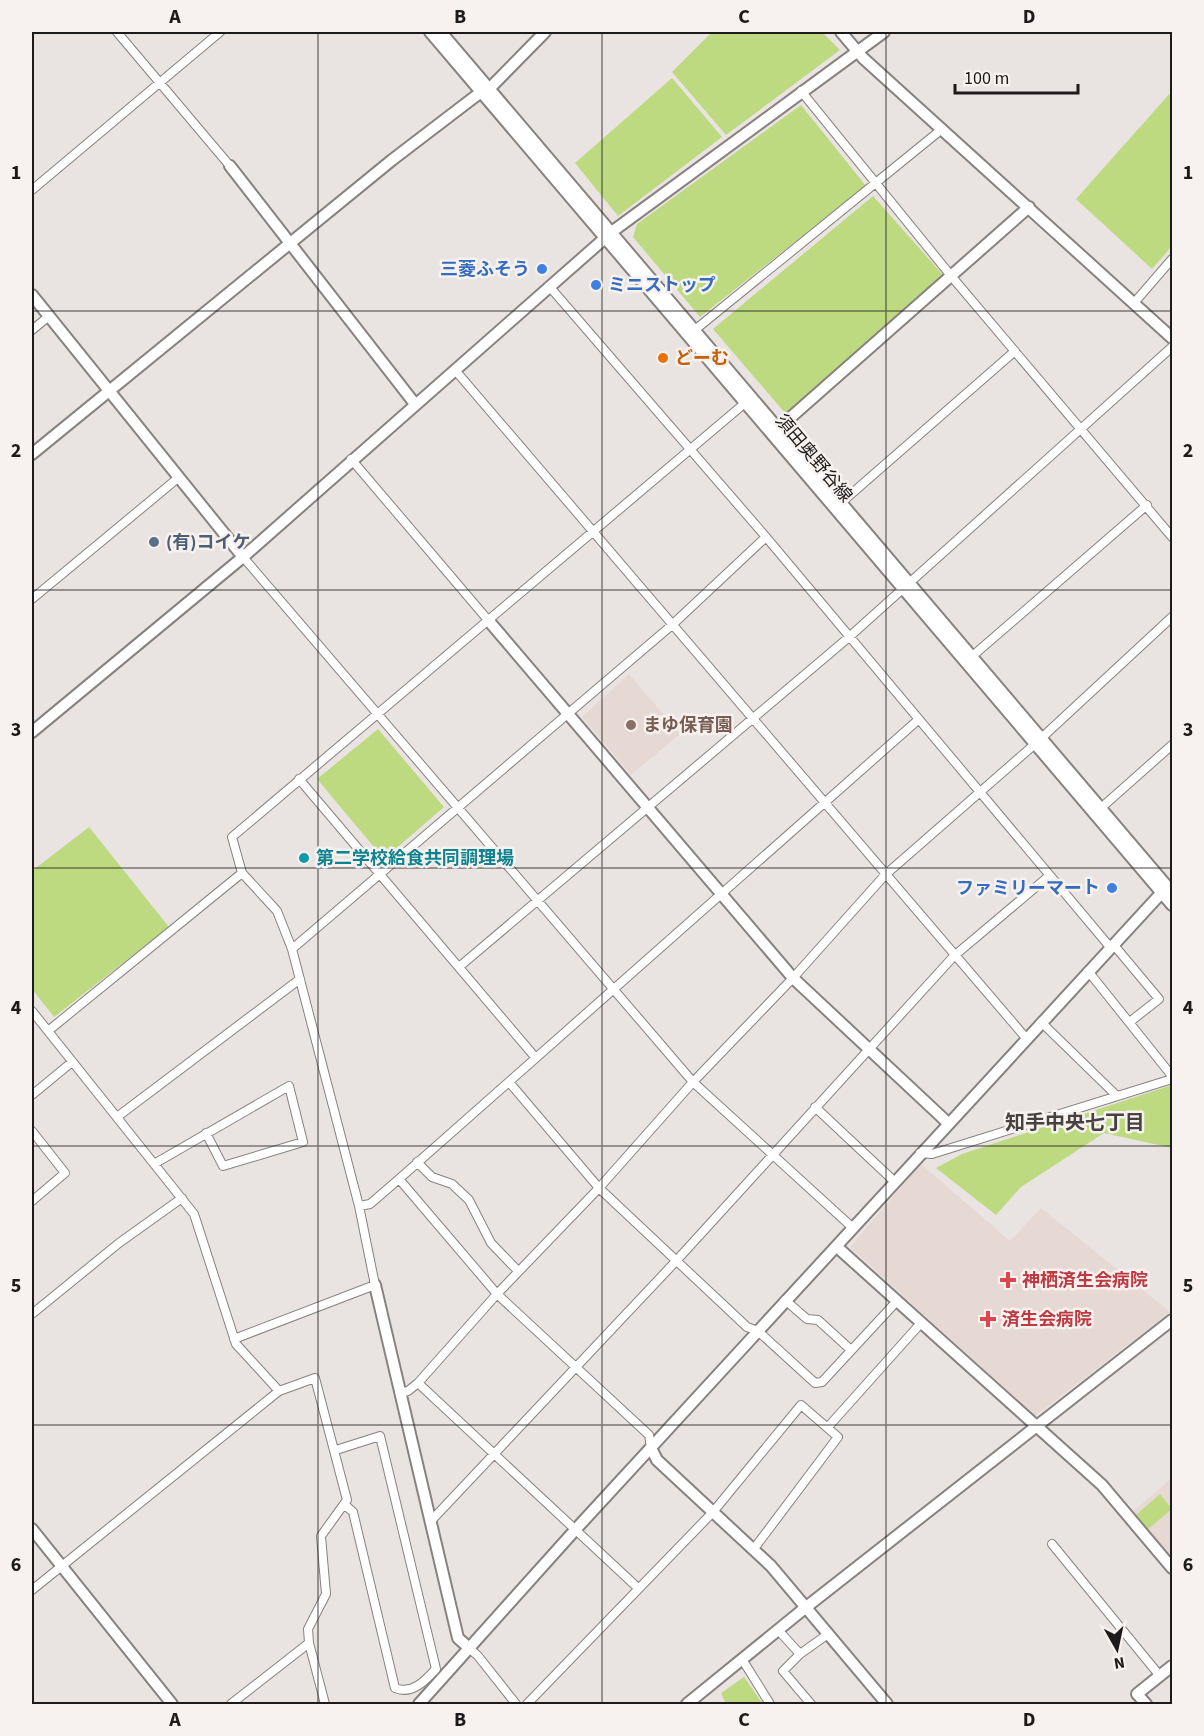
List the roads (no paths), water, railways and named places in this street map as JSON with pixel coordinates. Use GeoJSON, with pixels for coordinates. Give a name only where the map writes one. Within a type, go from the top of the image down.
{"type":"FeatureCollection","features":[{"type":"Feature","properties":{"kind":"street"},"geometry":{"type":"LineString","coordinates":[[117,32],[292,243],[416,404]]}},
{"type":"Feature","properties":{"kind":"street"},"geometry":{"type":"LineString","coordinates":[[32,190],[220,32]]}},
{"type":"Feature","properties":{"kind":"street","name":"須田奥野谷線"},"geometry":{"type":"LineString","coordinates":[[430,32],[485,90],[609,234],[696,329],[775,431],[1038,740],[1169,888]]}},
{"type":"Feature","properties":{"kind":"street","name":"須田奥野谷線"},"geometry":{"type":"LineString","coordinates":[[441,32],[485,90]]}},
{"type":"Feature","properties":{"kind":"street"},"geometry":{"type":"LineString","coordinates":[[32,454],[392,160],[485,90],[545,32]]}},
{"type":"Feature","properties":{"kind":"street"},"geometry":{"type":"LineString","coordinates":[[841,32],[859,49],[863,58],[1173,338]]}},
{"type":"Feature","properties":{"kind":"street"},"geometry":{"type":"LineString","coordinates":[[32,732],[243,556],[609,234],[884,32]]}},
{"type":"Feature","properties":{"kind":"street"},"geometry":{"type":"LineString","coordinates":[[801,91],[952,277],[1173,537]]}},
{"type":"Feature","properties":{"kind":"street"},"geometry":{"type":"LineString","coordinates":[[696,329],[942,129]]}},
{"type":"Feature","properties":{"kind":"street"},"geometry":{"type":"LineString","coordinates":[[775,431],[1029,207]]}},
{"type":"Feature","properties":{"kind":"street","name":"須田奥野谷線"},"geometry":{"type":"LineString","coordinates":[[609,234],[745,403],[775,431],[842,502],[906,585]]}},
{"type":"Feature","properties":{"kind":"street"},"geometry":{"type":"LineString","coordinates":[[1134,303],[1173,259]]}},
{"type":"Feature","properties":{"kind":"street"},"geometry":{"type":"LineString","coordinates":[[549,286],[766,537],[1048,876],[1159,999],[1131,1021]]}},
{"type":"Feature","properties":{"kind":"street"},"geometry":{"type":"LineString","coordinates":[[32,295],[243,556],[693,1082],[853,1228]]}},
{"type":"Feature","properties":{"kind":"street"},"geometry":{"type":"LineString","coordinates":[[32,330],[48,317]]}},
{"type":"Feature","properties":{"kind":"street"},"geometry":{"type":"LineString","coordinates":[[459,966],[848,638],[1173,347]]}},
{"type":"Feature","properties":{"kind":"street"},"geometry":{"type":"LineString","coordinates":[[842,502],[1015,351]]}},
{"type":"Feature","properties":{"kind":"street"},"geometry":{"type":"LineString","coordinates":[[455,369],[1026,1038]]}},
{"type":"Feature","properties":{"kind":"street"},"geometry":{"type":"LineString","coordinates":[[516,1704],[478,1656],[458,1638],[375,1285],[359,1206],[292,949],[277,911],[242,873],[232,837],[745,403]]}},
{"type":"Feature","properties":{"kind":"street"},"geometry":{"type":"LineString","coordinates":[[351,459],[793,978],[948,1123]]}},
{"type":"Feature","properties":{"kind":"street"},"geometry":{"type":"LineString","coordinates":[[32,599],[178,478]]}},
{"type":"Feature","properties":{"kind":"street"},"geometry":{"type":"LineString","coordinates":[[969,659],[1147,505]]}},
{"type":"Feature","properties":{"kind":"street"},"geometry":{"type":"LineString","coordinates":[[292,949],[672,625],[766,537]]}},
{"type":"Feature","properties":{"kind":"street"},"geometry":{"type":"LineString","coordinates":[[400,1393],[408,1391],[417,1383],[496,1294],[599,1188],[693,1082],[793,978],[885,875],[1173,617]]}},
{"type":"Feature","properties":{"kind":"street"},"geometry":{"type":"LineString","coordinates":[[359,1206],[370,1204],[399,1179],[918,720]]}},
{"type":"Feature","properties":{"kind":"street","name":"須田奥野谷線"},"geometry":{"type":"LineString","coordinates":[[1038,740],[1101,807],[1169,888],[1173,905]]}},
{"type":"Feature","properties":{"kind":"street"},"geometry":{"type":"LineString","coordinates":[[1101,807],[1173,745]]}},
{"type":"Feature","properties":{"kind":"street"},"geometry":{"type":"LineString","coordinates":[[299,779],[535,1057]]}},
{"type":"Feature","properties":{"kind":"street"},"geometry":{"type":"LineString","coordinates":[[48,1032],[242,873]]}},
{"type":"Feature","properties":{"kind":"street"},"geometry":{"type":"LineString","coordinates":[[430,1522],[677,1260],[772,1153],[954,956],[1048,876]]}},
{"type":"Feature","properties":{"kind":"street"},"geometry":{"type":"LineString","coordinates":[[419,1704],[468,1647],[785,1300],[837,1247],[1111,945],[1169,888]]}},
{"type":"Feature","properties":{"kind":"street"},"geometry":{"type":"LineString","coordinates":[[920,1153],[932,1154],[1173,1077],[1131,1021],[1088,971]]}},
{"type":"Feature","properties":{"kind":"street"},"geometry":{"type":"LineString","coordinates":[[117,1117],[300,979]]}},
{"type":"Feature","properties":{"kind":"street"},"geometry":{"type":"LineString","coordinates":[[32,1011],[194,1214],[234,1339],[279,1391]]}},
{"type":"Feature","properties":{"kind":"street"},"geometry":{"type":"LineString","coordinates":[[1041,1022],[1117,1096]]}},
{"type":"Feature","properties":{"kind":"street"},"geometry":{"type":"LineString","coordinates":[[32,1095],[72,1062]]}},
{"type":"Feature","properties":{"kind":"street"},"geometry":{"type":"LineString","coordinates":[[509,1082],[599,1188],[747,1327],[758,1331],[815,1383],[822,1382],[897,1301]]}},
{"type":"Feature","properties":{"kind":"street"},"geometry":{"type":"LineString","coordinates":[[154,1164],[206,1133],[289,1086],[303,1142],[223,1166],[206,1133]]}},
{"type":"Feature","properties":{"kind":"street"},"geometry":{"type":"LineString","coordinates":[[815,1107],[895,1182]]}},
{"type":"Feature","properties":{"kind":"street"},"geometry":{"type":"LineString","coordinates":[[32,1131],[65,1173],[32,1201]]}},
{"type":"Feature","properties":{"kind":"street"},"geometry":{"type":"LineString","coordinates":[[417,1162],[432,1177],[452,1184],[469,1200],[491,1243],[518,1271]]}},
{"type":"Feature","properties":{"kind":"street"},"geometry":{"type":"LineString","coordinates":[[399,1179],[496,1294],[649,1436],[651,1448],[657,1460],[771,1566],[887,1704]]}},
{"type":"Feature","properties":{"kind":"street"},"geometry":{"type":"LineString","coordinates":[[32,1314],[119,1243],[182,1198]]}},
{"type":"Feature","properties":{"kind":"street"},"geometry":{"type":"LineString","coordinates":[[837,1247],[1102,1485],[1173,1568]]}},
{"type":"Feature","properties":{"kind":"street"},"geometry":{"type":"LineString","coordinates":[[234,1339],[375,1285]]}},
{"type":"Feature","properties":{"kind":"street"},"geometry":{"type":"LineString","coordinates":[[785,1300],[807,1319],[818,1320],[851,1350]]}},
{"type":"Feature","properties":{"kind":"street"},"geometry":{"type":"LineString","coordinates":[[687,1704],[805,1608],[1173,1320]]}},
{"type":"Feature","properties":{"kind":"street"},"geometry":{"type":"LineString","coordinates":[[828,1427],[921,1323]]}},
{"type":"Feature","properties":{"kind":"street"},"geometry":{"type":"LineString","coordinates":[[32,1590],[279,1391],[315,1378],[336,1450],[347,1500],[321,1536],[326,1594],[308,1629],[309,1643],[325,1704]]}},
{"type":"Feature","properties":{"kind":"street"},"geometry":{"type":"LineString","coordinates":[[417,1383],[496,1453],[638,1588]]}},
{"type":"Feature","properties":{"kind":"street"},"geometry":{"type":"LineString","coordinates":[[526,1704],[713,1512],[801,1405],[838,1437],[753,1550]]}},
{"type":"Feature","properties":{"kind":"street"},"geometry":{"type":"LineString","coordinates":[[336,1450],[380,1436],[436,1669],[422,1685],[401,1690],[394,1688],[353,1512],[345,1505]]}},
{"type":"Feature","properties":{"kind":"street"},"geometry":{"type":"LineString","coordinates":[[32,1529],[172,1704]]}},
{"type":"Feature","properties":{"kind":"street"},"geometry":{"type":"LineString","coordinates":[[1052,1544],[1160,1676]]}},
{"type":"Feature","properties":{"kind":"street"},"geometry":{"type":"LineString","coordinates":[[778,1631],[800,1654]]}},
{"type":"Feature","properties":{"kind":"street"},"geometry":{"type":"LineString","coordinates":[[811,1704],[783,1671],[800,1654],[828,1634]]}},
{"type":"Feature","properties":{"kind":"street"},"geometry":{"type":"LineString","coordinates":[[231,1704],[309,1643]]}},
{"type":"Feature","properties":{"kind":"street"},"geometry":{"type":"LineString","coordinates":[[742,1659],[770,1704]]}},
{"type":"Feature","properties":{"kind":"street"},"geometry":{"type":"LineString","coordinates":[[1146,1704],[1137,1694],[1173,1666]]}},
{"type":"Feature","properties":{"kind":"place","name":"三菱ふそう"},"geometry":{"type":"Point","coordinates":[542,269]}},
{"type":"Feature","properties":{"kind":"place","name":"ミニストップ"},"geometry":{"type":"Point","coordinates":[596,285]}},
{"type":"Feature","properties":{"kind":"place","name":"どーむ"},"geometry":{"type":"Point","coordinates":[663,358]}},
{"type":"Feature","properties":{"kind":"place","name":"(有)コイケ"},"geometry":{"type":"Point","coordinates":[154,542]}},
{"type":"Feature","properties":{"kind":"place","name":"まゆ保育園"},"geometry":{"type":"Point","coordinates":[631,725]}},
{"type":"Feature","properties":{"kind":"place","name":"第二学校給食共同調理場"},"geometry":{"type":"Point","coordinates":[304,858]}},
{"type":"Feature","properties":{"kind":"place","name":"ファミリーマート"},"geometry":{"type":"Point","coordinates":[1112,888]}},
{"type":"Feature","properties":{"kind":"place","name":"神栖済生会病院"},"geometry":{"type":"Point","coordinates":[1008,1280]}},
{"type":"Feature","properties":{"kind":"place","name":"済生会病院"},"geometry":{"type":"Point","coordinates":[988,1319]}},
{"type":"Feature","properties":{"kind":"district","name":"知手中央七丁目"},"geometry":{"type":"Point","coordinates":[1075,1122]}}]}
